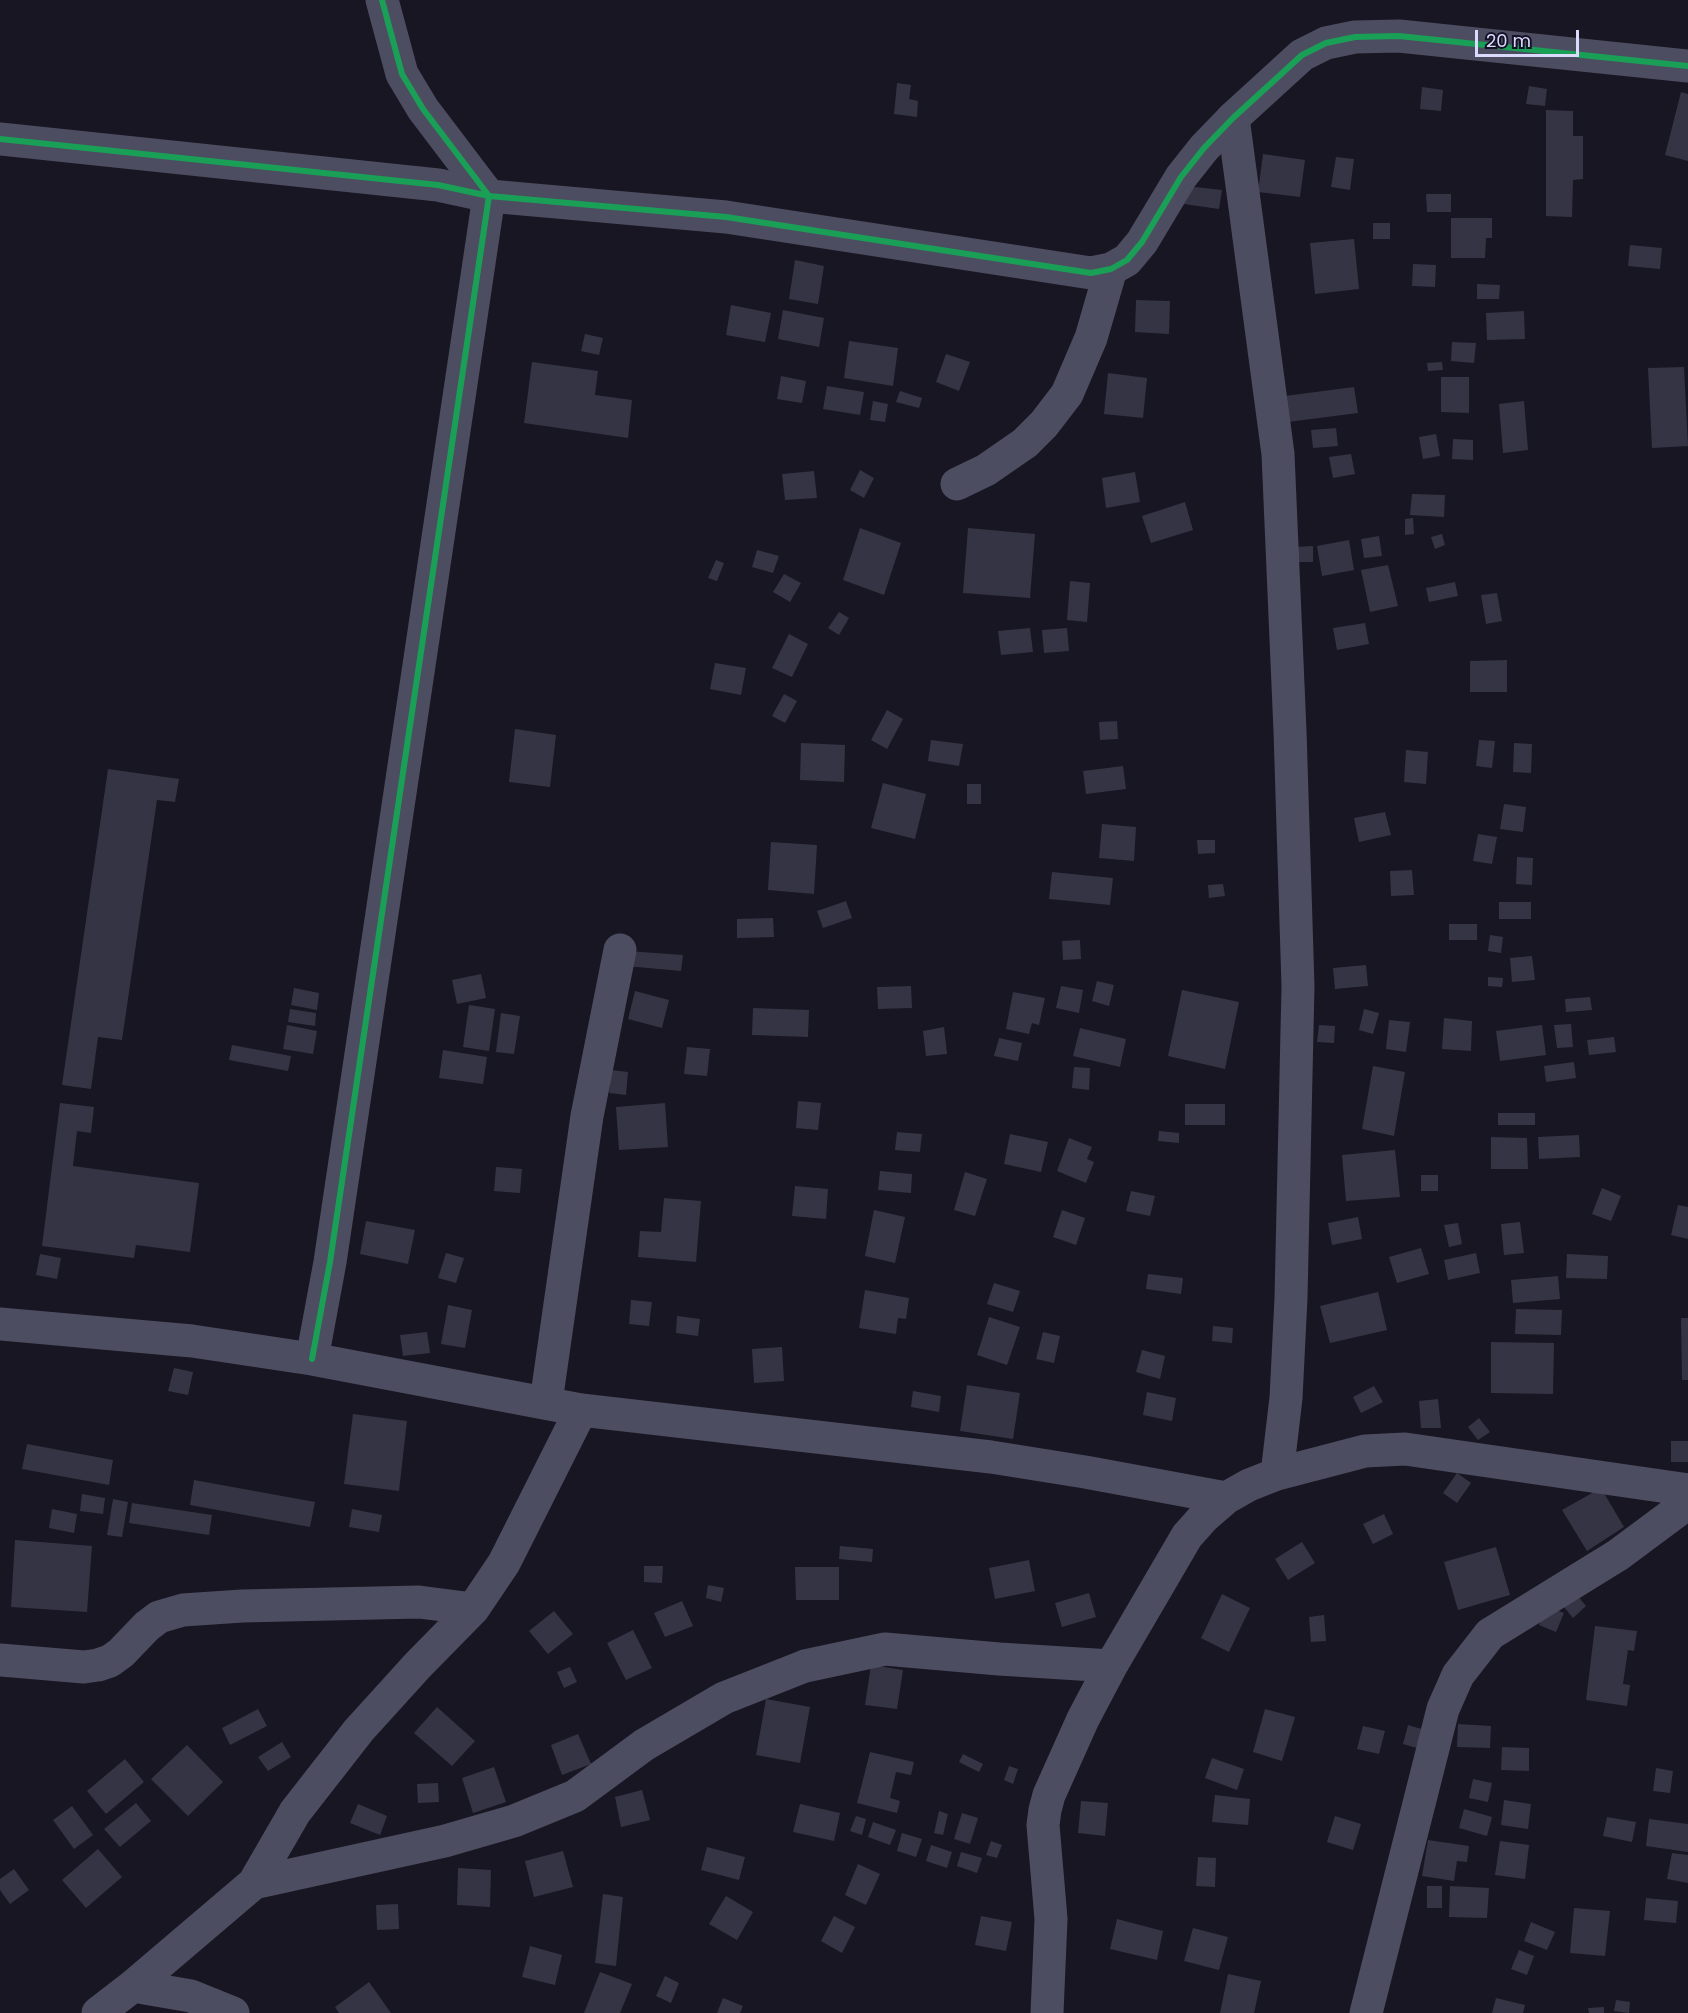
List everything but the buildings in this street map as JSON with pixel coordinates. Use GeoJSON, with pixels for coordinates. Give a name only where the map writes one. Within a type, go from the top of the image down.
{"type":"FeatureCollection","features":[{"type":"Feature","properties":{"kind":"street"},"geometry":{"type":"LineString","coordinates":[[312,1359],[330,1262],[489,196],[423,109],[402,74],[382,0]]}},
{"type":"Feature","properties":{"kind":"street"},"geometry":{"type":"LineString","coordinates":[[0,140],[438,185],[489,196],[726,216],[1091,273],[1111,269],[1126,260],[1142,242],[1181,177],[1203,148],[1302,55],[1326,43],[1355,37],[1399,36],[1688,66]]}},
{"type":"Feature","properties":{"kind":"street"},"geometry":{"type":"LineString","coordinates":[[1233,118],[1278,454],[1290,731],[1298,986],[1291,1298],[1286,1398],[1277,1474]]}},
{"type":"Feature","properties":{"kind":"street"},"geometry":{"type":"LineString","coordinates":[[957,484],[986,470],[1025,443],[1044,424],[1067,394],[1091,338],[1111,269]]}},
{"type":"Feature","properties":{"kind":"street"},"geometry":{"type":"LineString","coordinates":[[546,1402],[587,1116],[620,950]]}},
{"type":"Feature","properties":{"kind":"street"},"geometry":{"type":"LineString","coordinates":[[0,1324],[192,1341],[312,1359],[581,1410],[991,1457],[1226,1498]]}},
{"type":"Feature","properties":{"kind":"street"},"geometry":{"type":"LineString","coordinates":[[98,2013],[254,1883],[295,1812],[359,1730],[473,1609],[504,1563],[581,1410]]}},
{"type":"Feature","properties":{"kind":"street"},"geometry":{"type":"LineString","coordinates":[[1047,2013],[1051,1919],[1043,1825],[1049,1795],[1083,1719],[1111,1666],[1187,1536],[1226,1498],[1277,1474],[1365,1451],[1405,1449],[1688,1490]]}},
{"type":"Feature","properties":{"kind":"street"},"geometry":{"type":"LineString","coordinates":[[1366,2013],[1443,1709],[1458,1675],[1490,1634],[1618,1555],[1688,1503]]}},
{"type":"Feature","properties":{"kind":"street"},"geometry":{"type":"LineString","coordinates":[[0,1660],[84,1667],[98,1665],[110,1661],[121,1653],[159,1617],[183,1610],[242,1606],[420,1602],[473,1609]]}},
{"type":"Feature","properties":{"kind":"street"},"geometry":{"type":"LineString","coordinates":[[254,1883],[445,1841],[514,1821],[574,1796],[644,1745],[724,1698],[805,1666],[885,1648],[999,1659],[1111,1666]]}},
{"type":"Feature","properties":{"kind":"street"},"geometry":{"type":"LineString","coordinates":[[133,1986],[191,1996],[233,2013]]}},
{"type":"Feature","properties":{"kind":"cycle path"},"geometry":{"type":"LineString","coordinates":[[312,1359],[330,1262],[489,196],[423,109],[402,74],[382,0]]}},
{"type":"Feature","properties":{"kind":"cycle path"},"geometry":{"type":"LineString","coordinates":[[0,139],[438,185],[489,196],[726,217],[1091,273],[1111,269],[1127,260],[1142,242],[1181,177],[1204,148],[1302,55],[1326,43],[1355,37],[1399,36],[1688,66]]}}]}
